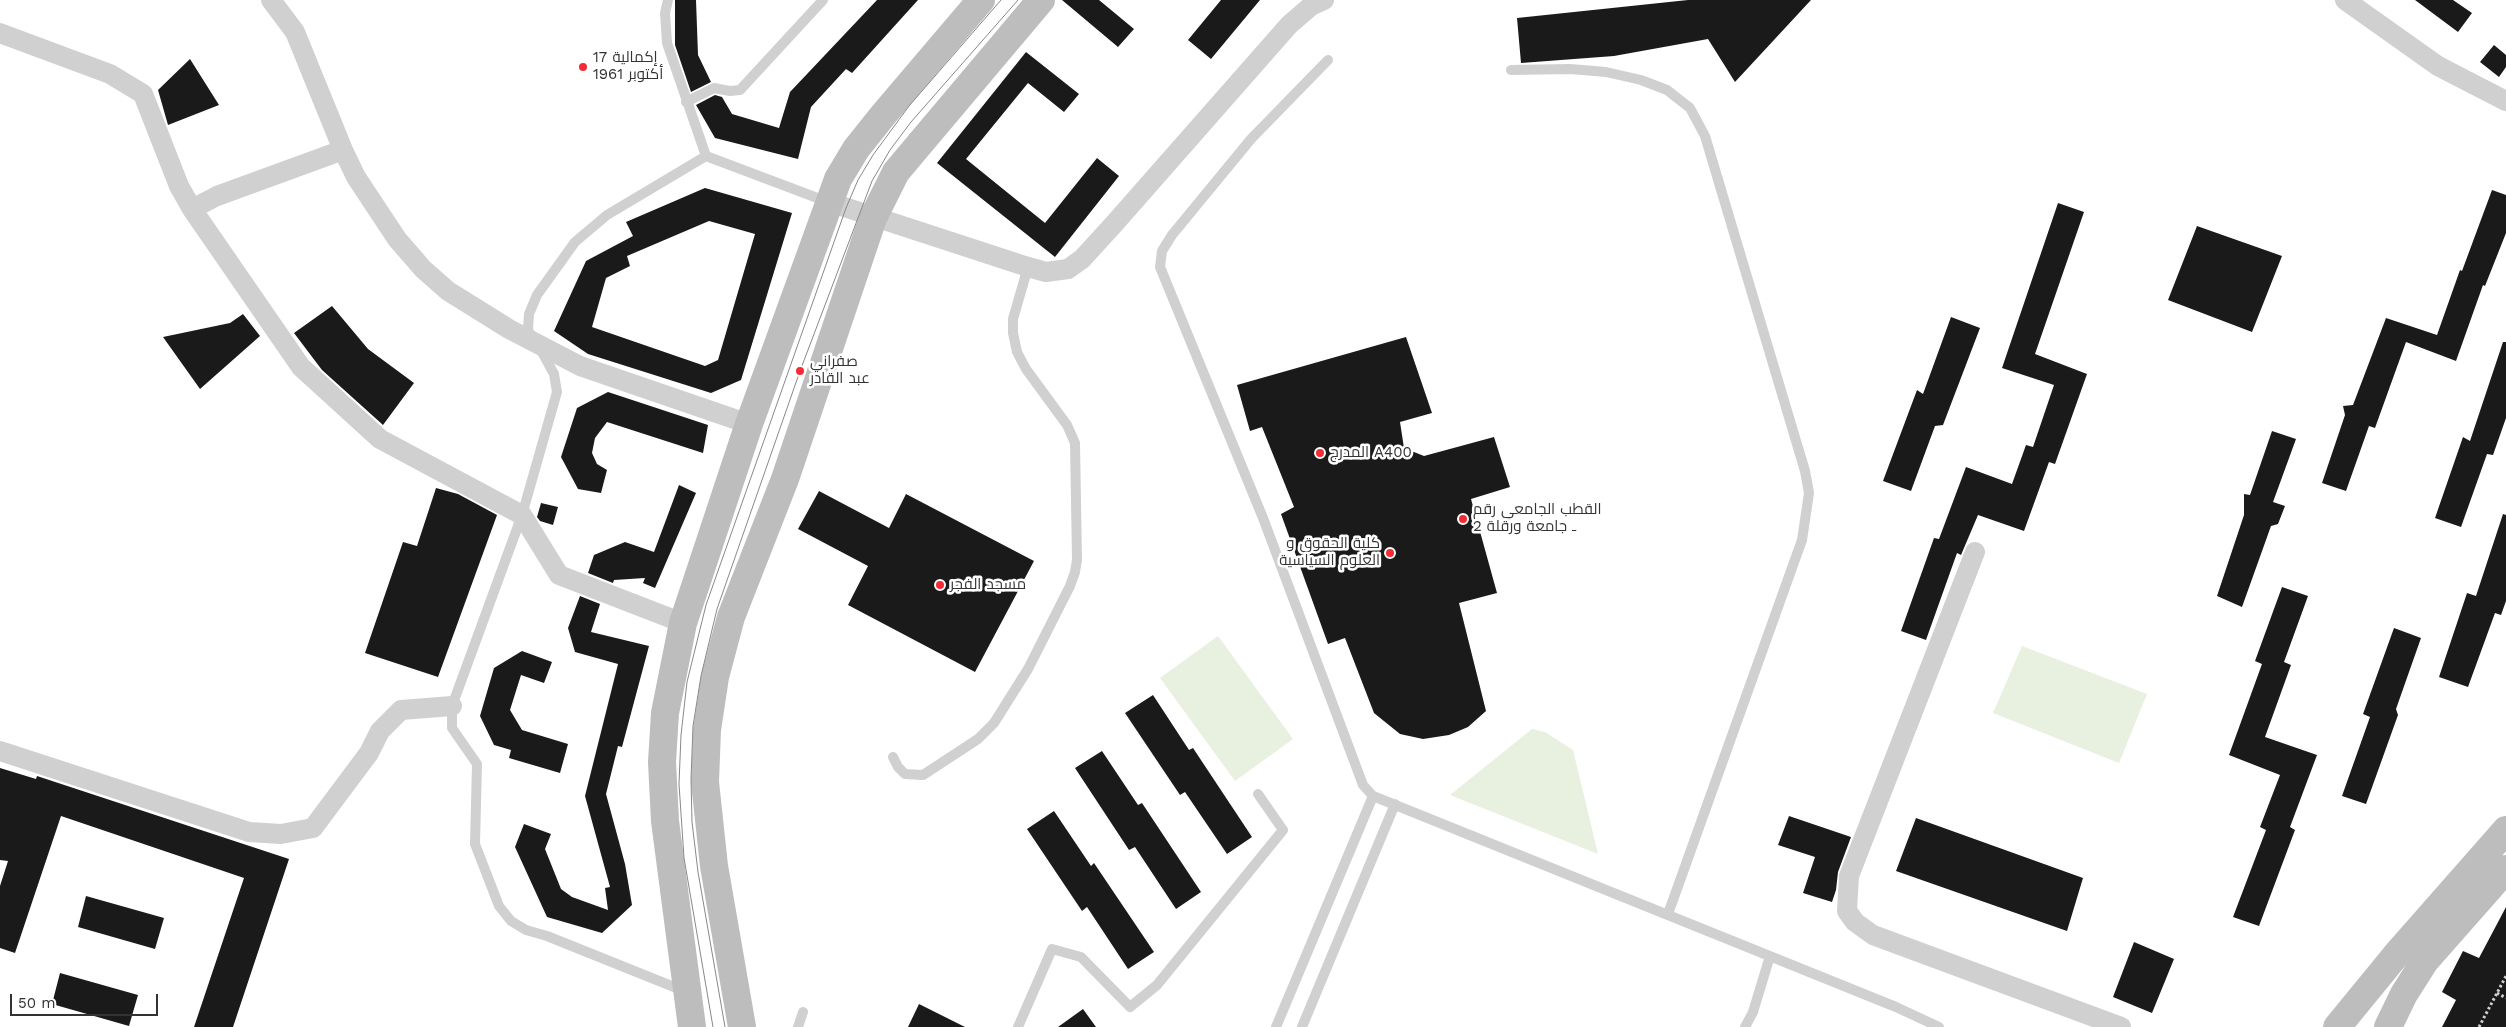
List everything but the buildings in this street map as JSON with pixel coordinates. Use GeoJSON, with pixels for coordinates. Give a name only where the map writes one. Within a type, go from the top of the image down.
{"type":"FeatureCollection","features":[{"type":"Feature","properties":{"kind":"street"},"geometry":{"type":"LineString","coordinates":[[271,0],[295,32],[343,150],[356,177],[397,239],[423,269],[448,291],[535,343],[580,366],[749,424]]}},
{"type":"Feature","properties":{"kind":"street"},"geometry":{"type":"LineString","coordinates":[[692,1027],[665,821],[662,762],[665,713],[683,623],[749,424],[838,179],[856,149],[980,0]]}},
{"type":"Feature","properties":{"kind":"street"},"geometry":{"type":"LineString","coordinates":[[742,1027],[714,866],[705,782],[707,730],[715,677],[731,617],[785,479],[873,218],[896,172],[1041,0]]}},
{"type":"Feature","properties":{"kind":"street"},"geometry":{"type":"LineString","coordinates":[[829,202],[873,218],[1028,267],[1046,272],[1068,269],[1082,259],[1289,25],[1311,6],[1324,0]]}},
{"type":"Feature","properties":{"kind":"street"},"geometry":{"type":"LineString","coordinates":[[2346,0],[2438,66],[2506,101]]}},
{"type":"Feature","properties":{"kind":"street"},"geometry":{"type":"LineString","coordinates":[[0,32],[110,74],[143,94],[180,186],[192,209],[301,367],[380,439],[522,515],[559,575],[683,623]]}},
{"type":"Feature","properties":{"kind":"street"},"geometry":{"type":"LineString","coordinates":[[192,209],[217,196],[343,150]]}},
{"type":"Feature","properties":{"kind":"street"},"geometry":{"type":"LineString","coordinates":[[1975,552],[1849,876],[1846,898],[1847,911],[1855,922],[1873,935],[2121,1027]]}},
{"type":"Feature","properties":{"kind":"street"},"geometry":{"type":"LineString","coordinates":[[0,751],[249,832],[281,834],[312,828],[369,753],[380,731],[401,710],[452,706]]}},
{"type":"Feature","properties":{"kind":"street"},"geometry":{"type":"LineString","coordinates":[[2337,1027],[2506,830]]}},
{"type":"Feature","properties":{"kind":"street"},"geometry":{"type":"LineString","coordinates":[[2388,1027],[2404,994],[2425,961],[2506,869]]}},
{"type":"Feature","properties":{"kind":"lane"},"geometry":{"type":"LineString","coordinates":[[668,0],[665,13],[667,43],[706,156],[829,202]]}},
{"type":"Feature","properties":{"kind":"lane"},"geometry":{"type":"LineString","coordinates":[[686,102],[714,88],[730,92],[740,90],[823,0]]}},
{"type":"Feature","properties":{"kind":"lane"},"geometry":{"type":"LineString","coordinates":[[1328,60],[1251,139],[1172,235],[1162,251],[1160,267],[1263,518],[1363,784],[1373,796],[1896,1007],[1939,1027]]}},
{"type":"Feature","properties":{"kind":"lane"},"geometry":{"type":"LineString","coordinates":[[1510,70],[1570,69],[1606,72],[1641,80],[1667,90],[1690,108],[1705,136],[1805,471],[1809,493],[1802,540],[1668,914]]}},
{"type":"Feature","properties":{"kind":"lane"},"geometry":{"type":"LineString","coordinates":[[687,992],[546,936],[526,930],[511,921],[499,906],[475,844],[477,764],[452,728],[452,706],[522,515],[557,392],[550,364],[535,343],[528,329],[529,314],[549,275],[575,242],[606,216],[706,156]]}},
{"type":"Feature","properties":{"kind":"lane"},"geometry":{"type":"LineString","coordinates":[[893,757],[898,767],[905,774],[923,776],[978,739],[994,723],[1028,668],[1070,586],[1075,572],[1077,560],[1075,443],[1067,425],[1026,369],[1017,352],[1013,333],[1013,319],[1028,267]]}},
{"type":"Feature","properties":{"kind":"lane"},"geometry":{"type":"LineString","coordinates":[[1018,1027],[1052,949],[1081,957],[1130,1007],[1157,985],[1282,830],[1258,794]]}},
{"type":"Feature","properties":{"kind":"lane"},"geometry":{"type":"LineString","coordinates":[[1276,1027],[1373,796]]}},
{"type":"Feature","properties":{"kind":"lane"},"geometry":{"type":"LineString","coordinates":[[1302,1027],[1395,804]]}},
{"type":"Feature","properties":{"kind":"lane"},"geometry":{"type":"LineString","coordinates":[[1745,1027],[1753,1012],[1770,956]]}},
{"type":"Feature","properties":{"kind":"lane"},"geometry":{"type":"LineString","coordinates":[[798,1027],[803,1012]]}},
{"type":"Feature","properties":{"kind":"path"},"geometry":{"type":"LineString","coordinates":[[2479,1027],[2506,976]]}},
{"type":"Feature","properties":{"kind":"path"},"geometry":{"type":"LineString","coordinates":[[2496,993],[2506,998]]}},
{"type":"Feature","properties":{"kind":"green space"},"geometry":{"type":"Polygon","coordinates":[[[1218,636],[1293,739],[1235,781],[1160,678],[1218,636]]]}},
{"type":"Feature","properties":{"kind":"green space"},"geometry":{"type":"Polygon","coordinates":[[[2022,646],[2147,694],[2119,763],[1993,713],[2022,646]]]}},
{"type":"Feature","properties":{"kind":"green space"},"geometry":{"type":"Polygon","coordinates":[[[1532,729],[1545,732],[1573,750],[1598,854],[1450,795],[1532,729]]]}},
{"type":"Feature","properties":{"kind":"tram line"},"geometry":{"type":"LineString","coordinates":[[713,1027],[684,858],[679,784],[681,735],[687,682],[706,605],[846,208],[858,180],[873,155],[909,106],[1001,0]]}},
{"type":"Feature","properties":{"kind":"tram line"},"geometry":{"type":"LineString","coordinates":[[725,1027],[698,872],[692,822],[691,779],[693,726],[701,676],[717,609],[800,371],[872,181],[890,150],[911,122],[1018,0]]}},
{"type":"Feature","properties":{"kind":"place","name":"إكمالية 17 أكتوبر 1961"},"geometry":{"type":"Point","coordinates":[583,67]}},
{"type":"Feature","properties":{"kind":"place","name":"صفراني عبد القادر"},"geometry":{"type":"Point","coordinates":[800,371]}},
{"type":"Feature","properties":{"kind":"place","name":"المدرج A400"},"geometry":{"type":"Point","coordinates":[1320,453]}},
{"type":"Feature","properties":{"kind":"place","name":"القطب الجامعي رقم 2 ـ جامعة ورقلة"},"geometry":{"type":"Point","coordinates":[1463,519]}},
{"type":"Feature","properties":{"kind":"place","name":"كلية الحقوق و العلوم السياسية"},"geometry":{"type":"Point","coordinates":[1390,553]}},
{"type":"Feature","properties":{"kind":"place","name":"مسجد الفجر"},"geometry":{"type":"Point","coordinates":[940,585]}}]}
